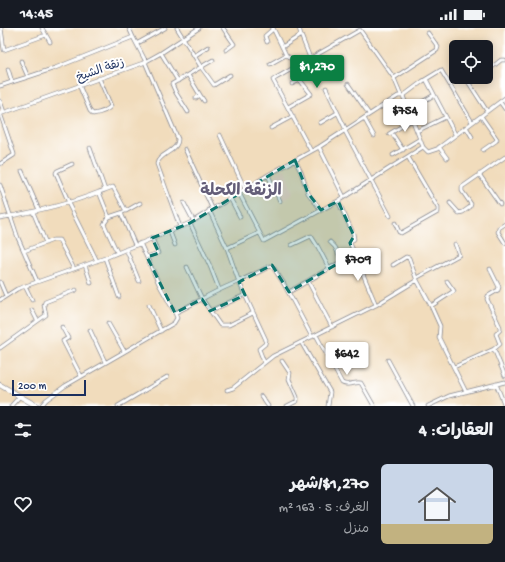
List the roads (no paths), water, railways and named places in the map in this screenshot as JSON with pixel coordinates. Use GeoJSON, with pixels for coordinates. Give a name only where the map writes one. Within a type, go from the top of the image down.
{"type":"FeatureCollection","features":[{"type":"Feature","properties":{"kind":"main road"},"geometry":{"type":"LineString","coordinates":[[0,385],[37,406]]}},
{"type":"Feature","properties":{"kind":"street"},"geometry":{"type":"LineString","coordinates":[[6,28],[1,29],[4,50],[46,35]]}},
{"type":"Feature","properties":{"kind":"street"},"geometry":{"type":"LineString","coordinates":[[42,28],[50,42]]}},
{"type":"Feature","properties":{"kind":"street"},"geometry":{"type":"LineString","coordinates":[[129,28],[133,37],[138,43],[178,139],[177,146],[158,159],[157,164],[180,227]]}},
{"type":"Feature","properties":{"kind":"street"},"geometry":{"type":"LineString","coordinates":[[138,43],[165,28]]}},
{"type":"Feature","properties":{"kind":"street"},"geometry":{"type":"LineString","coordinates":[[177,28],[214,85],[230,75]]}},
{"type":"Feature","properties":{"kind":"street","name":"زنقة الشيخ"},"geometry":{"type":"LineString","coordinates":[[1,113],[146,62],[200,28]]}},
{"type":"Feature","properties":{"kind":"street"},"geometry":{"type":"LineString","coordinates":[[223,28],[234,44],[226,50]]}},
{"type":"Feature","properties":{"kind":"street"},"geometry":{"type":"LineString","coordinates":[[267,42],[265,36],[273,28],[286,55],[296,66]]}},
{"type":"Feature","properties":{"kind":"street"},"geometry":{"type":"LineString","coordinates":[[299,28],[310,58]]}},
{"type":"Feature","properties":{"kind":"street"},"geometry":{"type":"LineString","coordinates":[[311,151],[273,80],[360,29],[394,78],[426,151],[430,152],[439,146],[505,98]]}},
{"type":"Feature","properties":{"kind":"street"},"geometry":{"type":"LineString","coordinates":[[394,78],[438,48],[428,33]]}},
{"type":"Feature","properties":{"kind":"street"},"geometry":{"type":"LineString","coordinates":[[282,47],[301,35]]}},
{"type":"Feature","properties":{"kind":"street"},"geometry":{"type":"LineString","coordinates":[[0,86],[55,68],[133,37]]}},
{"type":"Feature","properties":{"kind":"street"},"geometry":{"type":"LineString","coordinates":[[194,56],[208,47]]}},
{"type":"Feature","properties":{"kind":"street"},"geometry":{"type":"LineString","coordinates":[[161,53],[178,81]]}},
{"type":"Feature","properties":{"kind":"street"},"geometry":{"type":"LineString","coordinates":[[270,64],[286,55]]}},
{"type":"Feature","properties":{"kind":"street"},"geometry":{"type":"LineString","coordinates":[[188,112],[172,84],[213,60]]}},
{"type":"Feature","properties":{"kind":"street"},"geometry":{"type":"LineString","coordinates":[[493,66],[501,60],[505,60]]}},
{"type":"Feature","properties":{"kind":"street"},"geometry":{"type":"LineString","coordinates":[[21,61],[28,77]]}},
{"type":"Feature","properties":{"kind":"street"},"geometry":{"type":"LineString","coordinates":[[8,69],[12,82]]}},
{"type":"Feature","properties":{"kind":"street"},"geometry":{"type":"LineString","coordinates":[[0,300],[37,281],[105,258],[190,223],[268,175],[319,147],[369,114],[398,96],[402,96],[441,70],[472,122]]}},
{"type":"Feature","properties":{"kind":"street"},"geometry":{"type":"LineString","coordinates":[[188,75],[204,101]]}},
{"type":"Feature","properties":{"kind":"street"},"geometry":{"type":"LineString","coordinates":[[79,85],[90,111],[93,114],[99,113],[111,106],[99,78]]}},
{"type":"Feature","properties":{"kind":"street"},"geometry":{"type":"LineString","coordinates":[[426,79],[455,134]]}},
{"type":"Feature","properties":{"kind":"street"},"geometry":{"type":"LineString","coordinates":[[288,107],[310,94],[300,80],[292,84]]}},
{"type":"Feature","properties":{"kind":"street"},"geometry":{"type":"LineString","coordinates":[[348,84],[369,114]]}},
{"type":"Feature","properties":{"kind":"street"},"geometry":{"type":"LineString","coordinates":[[470,84],[487,111]]}},
{"type":"Feature","properties":{"kind":"street"},"geometry":{"type":"LineString","coordinates":[[326,88],[345,130],[390,216]]}},
{"type":"Feature","properties":{"kind":"street"},"geometry":{"type":"LineString","coordinates":[[408,110],[434,94]]}},
{"type":"Feature","properties":{"kind":"street"},"geometry":{"type":"LineString","coordinates":[[196,98],[200,95]]}},
{"type":"Feature","properties":{"kind":"street"},"geometry":{"type":"LineString","coordinates":[[0,100],[1,113],[14,154],[0,164]]}},
{"type":"Feature","properties":{"kind":"street"},"geometry":{"type":"LineString","coordinates":[[500,102],[505,109]]}},
{"type":"Feature","properties":{"kind":"street"},"geometry":{"type":"LineString","coordinates":[[320,123],[337,113]]}},
{"type":"Feature","properties":{"kind":"street"},"geometry":{"type":"LineString","coordinates":[[271,128],[293,116]]}},
{"type":"Feature","properties":{"kind":"street"},"geometry":{"type":"LineString","coordinates":[[481,116],[497,138],[496,141],[483,150]]}},
{"type":"Feature","properties":{"kind":"street"},"geometry":{"type":"LineString","coordinates":[[417,131],[446,117]]}},
{"type":"Feature","properties":{"kind":"street"},"geometry":{"type":"LineString","coordinates":[[364,118],[374,136]]}},
{"type":"Feature","properties":{"kind":"street"},"geometry":{"type":"LineString","coordinates":[[403,150],[391,134],[412,120]]}},
{"type":"Feature","properties":{"kind":"street"},"geometry":{"type":"LineString","coordinates":[[466,126],[472,137]]}},
{"type":"Feature","properties":{"kind":"street"},"geometry":{"type":"LineString","coordinates":[[220,135],[245,189]]}},
{"type":"Feature","properties":{"kind":"street"},"geometry":{"type":"LineString","coordinates":[[393,156],[420,140]]}},
{"type":"Feature","properties":{"kind":"street"},"geometry":{"type":"LineString","coordinates":[[439,146],[447,158]]}},
{"type":"Feature","properties":{"kind":"street"},"geometry":{"type":"LineString","coordinates":[[319,147],[344,197]]}},
{"type":"Feature","properties":{"kind":"street"},"geometry":{"type":"LineString","coordinates":[[239,193],[262,239],[266,241],[338,201],[423,147]]}},
{"type":"Feature","properties":{"kind":"street"},"geometry":{"type":"LineString","coordinates":[[90,148],[105,190]]}},
{"type":"Feature","properties":{"kind":"street"},"geometry":{"type":"LineString","coordinates":[[185,149],[227,248],[239,282],[266,340],[265,344],[258,350],[264,362]]}},
{"type":"Feature","properties":{"kind":"street"},"geometry":{"type":"LineString","coordinates":[[395,223],[399,232],[401,233],[438,212],[438,208],[408,157]]}},
{"type":"Feature","properties":{"kind":"street"},"geometry":{"type":"LineString","coordinates":[[450,203],[460,213],[470,207],[471,204],[462,191],[462,187],[505,157]]}},
{"type":"Feature","properties":{"kind":"street"},"geometry":{"type":"LineString","coordinates":[[295,160],[308,193],[321,210]]}},
{"type":"Feature","properties":{"kind":"street"},"geometry":{"type":"LineString","coordinates":[[72,164],[56,172],[68,203],[97,261]]}},
{"type":"Feature","properties":{"kind":"street"},"geometry":{"type":"LineString","coordinates":[[22,172],[39,210]]}},
{"type":"Feature","properties":{"kind":"street"},"geometry":{"type":"LineString","coordinates":[[479,174],[500,204]]}},
{"type":"Feature","properties":{"kind":"street"},"geometry":{"type":"LineString","coordinates":[[268,175],[280,201]]}},
{"type":"Feature","properties":{"kind":"street"},"geometry":{"type":"LineString","coordinates":[[0,185],[24,251],[37,281]]}},
{"type":"Feature","properties":{"kind":"street"},"geometry":{"type":"LineString","coordinates":[[0,218],[33,212],[68,203],[113,187],[125,211]]}},
{"type":"Feature","properties":{"kind":"street"},"geometry":{"type":"LineString","coordinates":[[99,192],[110,218]]}},
{"type":"Feature","properties":{"kind":"street"},"geometry":{"type":"LineString","coordinates":[[230,198],[240,217]]}},
{"type":"Feature","properties":{"kind":"street"},"geometry":{"type":"LineString","coordinates":[[338,201],[353,233],[354,239],[350,243],[376,306]]}},
{"type":"Feature","properties":{"kind":"street"},"geometry":{"type":"LineString","coordinates":[[117,252],[104,224],[110,218],[140,203]]}},
{"type":"Feature","properties":{"kind":"street"},"geometry":{"type":"LineString","coordinates":[[184,203],[193,220]]}},
{"type":"Feature","properties":{"kind":"street"},"geometry":{"type":"LineString","coordinates":[[33,212],[46,243]]}},
{"type":"Feature","properties":{"kind":"street"},"geometry":{"type":"LineString","coordinates":[[121,213],[135,245]]}},
{"type":"Feature","properties":{"kind":"street"},"geometry":{"type":"LineString","coordinates":[[190,223],[219,289]]}},
{"type":"Feature","properties":{"kind":"street"},"geometry":{"type":"LineString","coordinates":[[505,224],[499,228],[498,232],[505,242]]}},
{"type":"Feature","properties":{"kind":"street"},"geometry":{"type":"LineString","coordinates":[[170,232],[175,245]]}},
{"type":"Feature","properties":{"kind":"street"},"geometry":{"type":"LineString","coordinates":[[227,248],[259,232]]}},
{"type":"Feature","properties":{"kind":"street"},"geometry":{"type":"LineString","coordinates":[[292,245],[311,236],[329,268]]}},
{"type":"Feature","properties":{"kind":"street"},"geometry":{"type":"LineString","coordinates":[[147,257],[158,253],[152,238]]}},
{"type":"Feature","properties":{"kind":"street"},"geometry":{"type":"LineString","coordinates":[[24,251],[59,240],[74,269]]}},
{"type":"Feature","properties":{"kind":"street"},"geometry":{"type":"LineString","coordinates":[[330,242],[335,247],[342,261]]}},
{"type":"Feature","properties":{"kind":"street"},"geometry":{"type":"LineString","coordinates":[[41,406],[46,400],[64,386],[174,323],[177,318],[175,313],[160,286],[140,243]]}},
{"type":"Feature","properties":{"kind":"street"},"geometry":{"type":"LineString","coordinates":[[227,390],[233,388],[273,356],[376,306],[417,279],[459,255],[455,244]]}},
{"type":"Feature","properties":{"kind":"street"},"geometry":{"type":"LineString","coordinates":[[126,249],[139,281]]}},
{"type":"Feature","properties":{"kind":"street"},"geometry":{"type":"LineString","coordinates":[[289,292],[354,254]]}},
{"type":"Feature","properties":{"kind":"street"},"geometry":{"type":"LineString","coordinates":[[393,265],[406,257],[408,258],[440,328],[438,335],[439,338],[466,392]]}},
{"type":"Feature","properties":{"kind":"street"},"geometry":{"type":"LineString","coordinates":[[105,258],[119,297]]}},
{"type":"Feature","properties":{"kind":"street"},"geometry":{"type":"LineString","coordinates":[[85,265],[91,283]]}},
{"type":"Feature","properties":{"kind":"street"},"geometry":{"type":"LineString","coordinates":[[175,313],[219,289],[239,282],[272,266],[289,292],[312,337]]}},
{"type":"Feature","properties":{"kind":"street"},"geometry":{"type":"LineString","coordinates":[[187,267],[202,299],[219,324],[223,326],[233,323],[253,313]]}},
{"type":"Feature","properties":{"kind":"street"},"geometry":{"type":"LineString","coordinates":[[454,367],[494,349],[500,344],[496,334],[500,330],[500,327],[487,299],[488,296],[500,287],[490,270]]}},
{"type":"Feature","properties":{"kind":"street"},"geometry":{"type":"LineString","coordinates":[[308,281],[332,327]]}},
{"type":"Feature","properties":{"kind":"street"},"geometry":{"type":"LineString","coordinates":[[431,306],[454,291],[447,281]]}},
{"type":"Feature","properties":{"kind":"street"},"geometry":{"type":"LineString","coordinates":[[0,282],[6,296]]}},
{"type":"Feature","properties":{"kind":"street"},"geometry":{"type":"LineString","coordinates":[[25,286],[32,300]]}},
{"type":"Feature","properties":{"kind":"street"},"geometry":{"type":"LineString","coordinates":[[0,348],[46,315],[44,305],[45,302],[76,290]]}},
{"type":"Feature","properties":{"kind":"street"},"geometry":{"type":"LineString","coordinates":[[210,311],[245,295]]}},
{"type":"Feature","properties":{"kind":"street"},"geometry":{"type":"LineString","coordinates":[[149,305],[161,331]]}},
{"type":"Feature","properties":{"kind":"street"},"geometry":{"type":"LineString","coordinates":[[32,310],[38,320]]}},
{"type":"Feature","properties":{"kind":"street"},"geometry":{"type":"LineString","coordinates":[[108,322],[124,351]]}},
{"type":"Feature","properties":{"kind":"street"},"geometry":{"type":"LineString","coordinates":[[62,327],[68,338]]}},
{"type":"Feature","properties":{"kind":"street"},"geometry":{"type":"LineString","coordinates":[[90,330],[105,362]]}},
{"type":"Feature","properties":{"kind":"street"},"geometry":{"type":"LineString","coordinates":[[316,335],[342,383],[348,385],[358,382],[361,383],[374,406]]}},
{"type":"Feature","properties":{"kind":"street"},"geometry":{"type":"LineString","coordinates":[[72,336],[64,341],[64,343],[81,376]]}},
{"type":"Feature","properties":{"kind":"street"},"geometry":{"type":"LineString","coordinates":[[301,342],[330,392],[328,406]]}},
{"type":"Feature","properties":{"kind":"street"},"geometry":{"type":"LineString","coordinates":[[494,349],[505,376]]}},
{"type":"Feature","properties":{"kind":"street"},"geometry":{"type":"LineString","coordinates":[[388,360],[413,406]]}},
{"type":"Feature","properties":{"kind":"street"},"geometry":{"type":"LineString","coordinates":[[282,361],[290,373],[289,378],[297,397],[296,401],[288,406]]}},
{"type":"Feature","properties":{"kind":"street"},"geometry":{"type":"LineString","coordinates":[[118,406],[167,377]]}},
{"type":"Feature","properties":{"kind":"street"},"geometry":{"type":"LineString","coordinates":[[428,406],[443,398],[505,382]]}},
{"type":"Feature","properties":{"kind":"street"},"geometry":{"type":"LineString","coordinates":[[496,384],[505,406]]}},
{"type":"Feature","properties":{"kind":"street"},"geometry":{"type":"LineString","coordinates":[[11,406],[20,396]]}},
{"type":"Feature","properties":{"kind":"street"},"geometry":{"type":"LineString","coordinates":[[261,396],[268,406]]}},
{"type":"Feature","properties":{"kind":"district","name":"الزنقة الكحلة"},"geometry":{"type":"Point","coordinates":[241,189]}}]}
